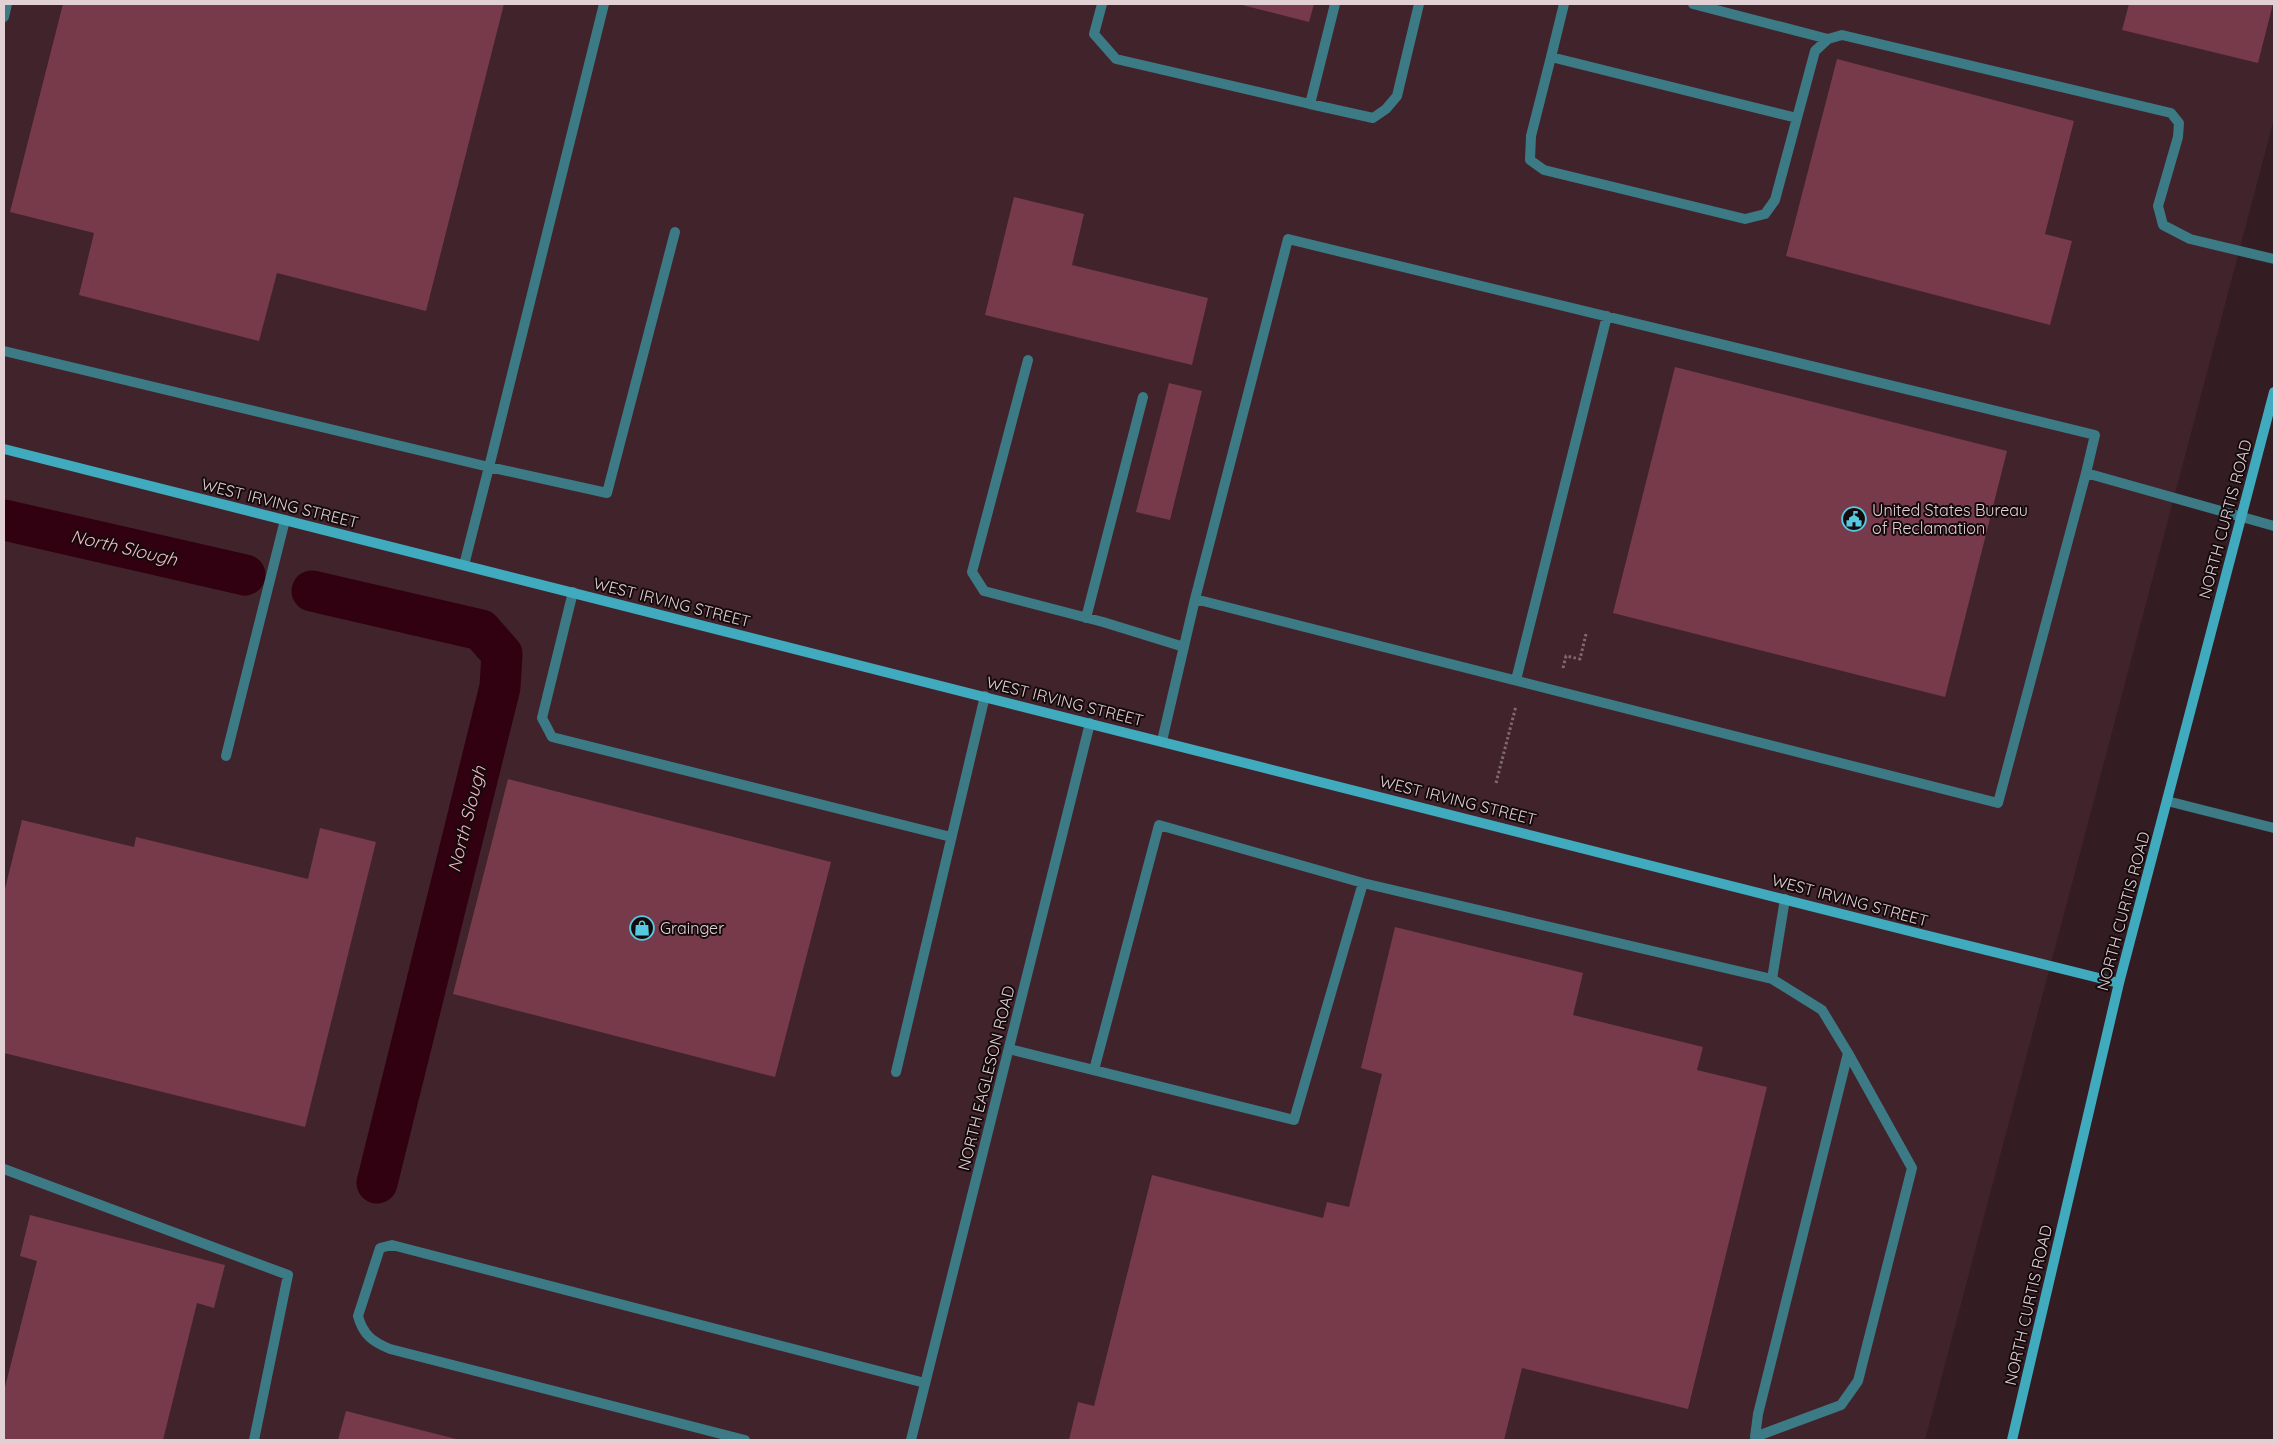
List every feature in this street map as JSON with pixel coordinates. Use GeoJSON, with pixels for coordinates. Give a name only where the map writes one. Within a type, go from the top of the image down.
{"type":"FeatureCollection","features":[{"type":"Feature","properties":{"kind":"street"},"geometry":{"type":"LineString","coordinates":[[4,16],[7,4]]}},
{"type":"Feature","properties":{"kind":"street"},"geometry":{"type":"LineString","coordinates":[[464,565],[604,4]]}},
{"type":"Feature","properties":{"kind":"street"},"geometry":{"type":"LineString","coordinates":[[1102,4],[1094,34],[1116,59],[1373,118],[1386,109],[1397,96],[1419,4]]}},
{"type":"Feature","properties":{"kind":"street"},"geometry":{"type":"LineString","coordinates":[[1310,104],[1335,4]]}},
{"type":"Feature","properties":{"kind":"street"},"geometry":{"type":"LineString","coordinates":[[1564,4],[1531,136],[1530,160],[1544,170],[1745,219],[1765,214],[1775,200],[1815,51],[1828,38],[1842,34],[2171,113],[2180,123],[2178,137],[2158,206],[2163,225],[2190,239],[2274,260]]}},
{"type":"Feature","properties":{"kind":"street"},"geometry":{"type":"LineString","coordinates":[[1693,4],[1828,38]]}},
{"type":"Feature","properties":{"kind":"street"},"geometry":{"type":"LineString","coordinates":[[1551,56],[1797,118]]}},
{"type":"Feature","properties":{"kind":"street"},"geometry":{"type":"LineString","coordinates":[[4,351],[489,467],[606,493],[675,232]]}},
{"type":"Feature","properties":{"kind":"street"},"geometry":{"type":"LineString","coordinates":[[1162,741],[1195,599],[1288,239],[2095,435],[1998,803],[1195,599]]}},
{"type":"Feature","properties":{"kind":"street"},"geometry":{"type":"LineString","coordinates":[[1516,680],[1607,316]]}},
{"type":"Feature","properties":{"kind":"street"},"geometry":{"type":"LineString","coordinates":[[1028,360],[972,572],[984,591],[1086,618],[1184,648]]}},
{"type":"Feature","properties":{"kind":"street","name":"NORTH CURTIS ROAD"},"geometry":{"type":"LineString","coordinates":[[2012,1440],[2119,983],[2274,392]]}},
{"type":"Feature","properties":{"kind":"street"},"geometry":{"type":"LineString","coordinates":[[1086,618],[1143,397]]}},
{"type":"Feature","properties":{"kind":"street","name":"WEST IRVING STREET"},"geometry":{"type":"LineString","coordinates":[[4,449],[2119,983]]}},
{"type":"Feature","properties":{"kind":"street"},"geometry":{"type":"LineString","coordinates":[[2086,474],[2274,526]]}},
{"type":"Feature","properties":{"kind":"street"},"geometry":{"type":"LineString","coordinates":[[226,756],[285,520]]}},
{"type":"Feature","properties":{"kind":"street"},"geometry":{"type":"LineString","coordinates":[[573,592],[542,718],[552,737],[951,837]]}},
{"type":"Feature","properties":{"kind":"street"},"geometry":{"type":"LineString","coordinates":[[896,1072],[985,696]]}},
{"type":"Feature","properties":{"kind":"street","name":"NORTH EAGLESON ROAD"},"geometry":{"type":"LineString","coordinates":[[911,1440],[1090,723]]}},
{"type":"Feature","properties":{"kind":"street"},"geometry":{"type":"LineString","coordinates":[[2167,801],[2274,828]]}},
{"type":"Feature","properties":{"kind":"street"},"geometry":{"type":"LineString","coordinates":[[1094,1070],[1159,825],[1363,883],[1772,979],[1822,1010],[1912,1168],[1858,1381],[1842,1406],[1751,1438]]}},
{"type":"Feature","properties":{"kind":"street"},"geometry":{"type":"LineString","coordinates":[[1009,1049],[1294,1120],[1363,883]]}},
{"type":"Feature","properties":{"kind":"street"},"geometry":{"type":"LineString","coordinates":[[1772,979],[1785,899]]}},
{"type":"Feature","properties":{"kind":"street"},"geometry":{"type":"LineString","coordinates":[[1751,1438],[1848,1054]]}},
{"type":"Feature","properties":{"kind":"street"},"geometry":{"type":"LineString","coordinates":[[4,1169],[288,1275],[254,1440]]}},
{"type":"Feature","properties":{"kind":"street"},"geometry":{"type":"LineString","coordinates":[[744,1440],[390,1350],[374,1343],[360,1326],[358,1316],[380,1248],[392,1245],[925,1383]]}},
{"type":"Feature","properties":{"kind":"path"},"geometry":{"type":"LineString","coordinates":[[1563,668],[1566,656],[1580,659],[1586,634]]}},
{"type":"Feature","properties":{"kind":"path"},"geometry":{"type":"LineString","coordinates":[[1496,783],[1516,703]]}},
{"type":"Feature","properties":{"kind":"shaded area"},"geometry":{"type":"Polygon","coordinates":[[[4,4],[2274,4],[2274,119],[1925,1440],[4,1440],[4,4]]]}},
{"type":"Feature","properties":{"kind":"building"},"geometry":{"type":"Polygon","coordinates":[[[63,4],[504,4],[426,311],[277,273],[259,341],[79,295],[94,233],[10,212],[63,4]]]}},
{"type":"Feature","properties":{"kind":"building"},"geometry":{"type":"Polygon","coordinates":[[[1238,4],[1314,4],[1309,22],[1238,4]]]}},
{"type":"Feature","properties":{"kind":"building"},"geometry":{"type":"Polygon","coordinates":[[[2129,4],[2273,4],[2258,63],[2122,30],[2129,4]]]}},
{"type":"Feature","properties":{"kind":"building"},"geometry":{"type":"Polygon","coordinates":[[[1837,59],[2074,121],[2045,234],[2072,241],[2050,325],[1786,256],[1837,59]]]}},
{"type":"Feature","properties":{"kind":"building"},"geometry":{"type":"Polygon","coordinates":[[[1014,197],[1084,214],[1072,265],[1208,298],[1192,365],[985,315],[1014,197]]]}},
{"type":"Feature","properties":{"kind":"building"},"geometry":{"type":"Polygon","coordinates":[[[1675,367],[2007,451],[1945,697],[1613,613],[1675,367]]]}},
{"type":"Feature","properties":{"kind":"building"},"geometry":{"type":"Polygon","coordinates":[[[1169,383],[1202,391],[1170,520],[1136,512],[1169,383]]]}},
{"type":"Feature","properties":{"kind":"building","name":"Grainger"},"geometry":{"type":"Polygon","coordinates":[[[508,779],[831,862],[775,1077],[453,994],[508,779]]]}},
{"type":"Feature","properties":{"kind":"building"},"geometry":{"type":"Polygon","coordinates":[[[22,820],[134,847],[136,837],[308,879],[320,828],[376,842],[305,1127],[4,1053],[4,893],[22,820]]]}},
{"type":"Feature","properties":{"kind":"building"},"geometry":{"type":"Polygon","coordinates":[[[1395,927],[1583,973],[1573,1015],[1703,1047],[1697,1070],[1767,1087],[1688,1409],[1522,1368],[1504,1440],[1069,1440],[1078,1402],[1094,1406],[1152,1175],[1323,1218],[1327,1202],[1349,1207],[1382,1074],[1361,1068],[1395,927]]]}},
{"type":"Feature","properties":{"kind":"building"},"geometry":{"type":"Polygon","coordinates":[[[30,1215],[225,1265],[214,1308],[197,1303],[163,1440],[4,1440],[4,1391],[37,1261],[20,1256],[30,1215]]]}},
{"type":"Feature","properties":{"kind":"building"},"geometry":{"type":"Polygon","coordinates":[[[346,1411],[460,1440],[338,1440],[346,1411]]]}},
{"type":"Feature","properties":{"kind":"waterway","name":"North Slough"},"geometry":{"type":"LineString","coordinates":[[4,520],[245,575]]}},
{"type":"Feature","properties":{"kind":"waterway","name":"North Slough"},"geometry":{"type":"LineString","coordinates":[[312,591],[481,630],[502,654],[500,687],[377,1183]]}},
{"type":"Feature","properties":{"kind":"place","name":"United States Bureau of Reclamation"},"geometry":{"type":"Point","coordinates":[1854,519]}},
{"type":"Feature","properties":{"kind":"place","name":"Grainger"},"geometry":{"type":"Point","coordinates":[642,928]}}]}
